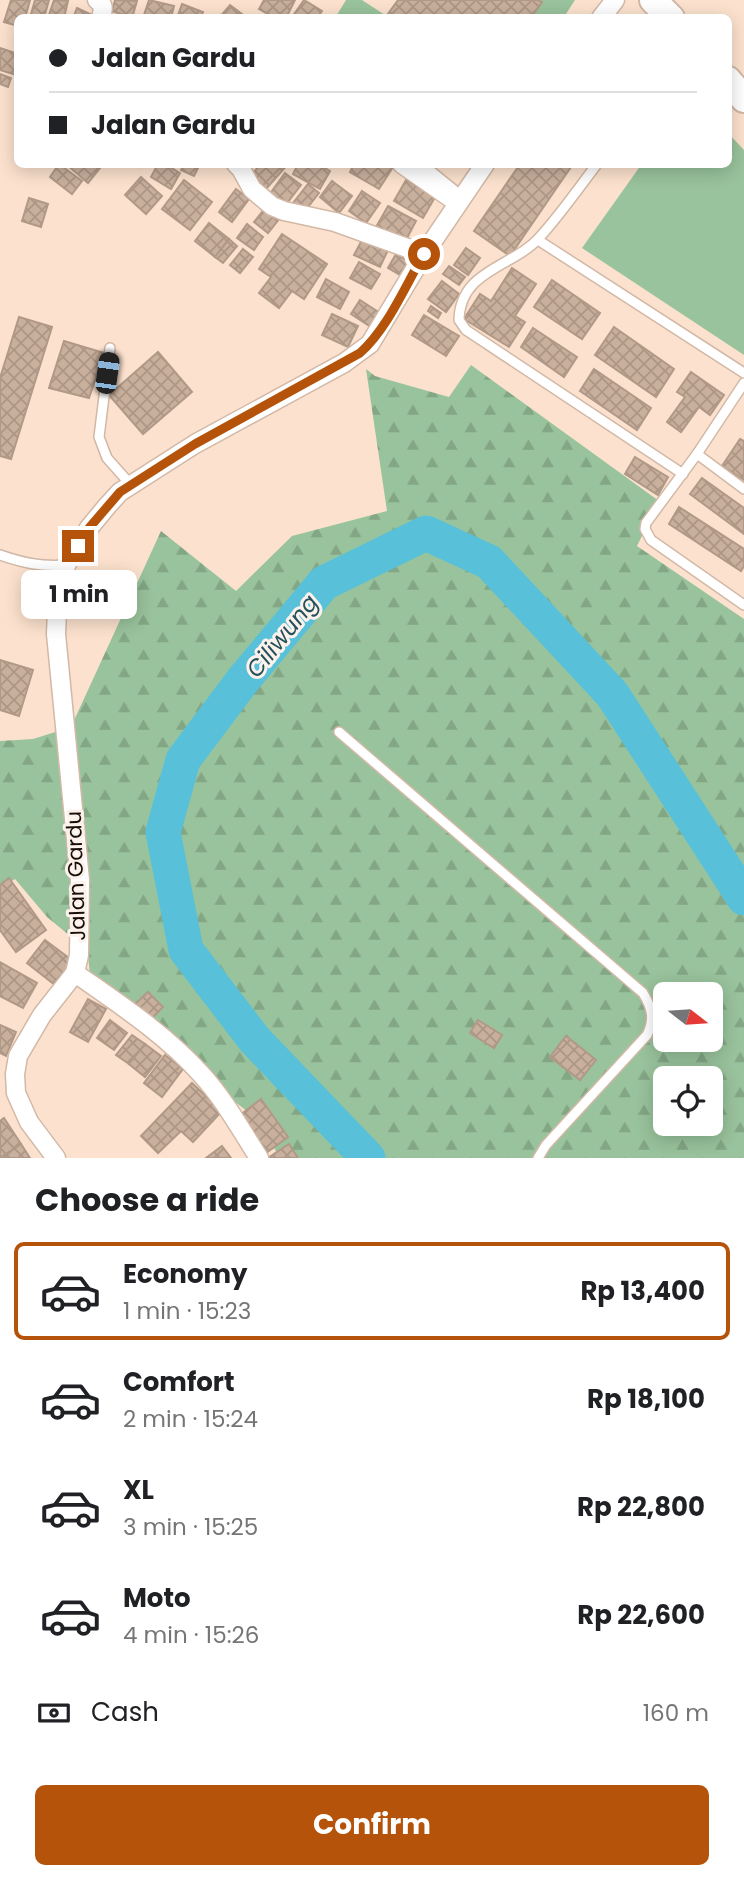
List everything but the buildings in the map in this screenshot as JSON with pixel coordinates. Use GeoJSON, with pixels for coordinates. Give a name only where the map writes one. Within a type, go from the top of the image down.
{"type":"FeatureCollection","features":[{"type":"Feature","properties":{"kind":"main road"},"geometry":{"type":"LineString","coordinates":[[653,0],[667,14]]}},
{"type":"Feature","properties":{"kind":"main road"},"geometry":{"type":"LineString","coordinates":[[732,85],[744,99]]}},
{"type":"Feature","properties":{"kind":"street"},"geometry":{"type":"LineString","coordinates":[[604,14],[615,0]]}},
{"type":"Feature","properties":{"kind":"street"},"geometry":{"type":"LineString","coordinates":[[240,168],[252,189],[272,206],[335,222],[424,254]]}},
{"type":"Feature","properties":{"kind":"street"},"geometry":{"type":"LineString","coordinates":[[408,168],[460,200]]}},
{"type":"Feature","properties":{"kind":"street","name":"Jalan Gardu"},"geometry":{"type":"LineString","coordinates":[[75,973],[79,955],[80,880],[56,634],[57,611],[66,565],[89,528],[120,492],[195,444],[360,353],[370,344],[424,254],[482,168]]}},
{"type":"Feature","properties":{"kind":"street"},"geometry":{"type":"LineString","coordinates":[[56,1158],[29,1122],[7,1076],[42,1015],[75,973],[139,1018],[200,1072],[260,1158]]}},
{"type":"Feature","properties":{"kind":"lane"},"geometry":{"type":"LineString","coordinates":[[426,168],[460,200]]}},
{"type":"Feature","properties":{"kind":"lane"},"geometry":{"type":"LineString","coordinates":[[594,168],[538,240],[493,268],[471,287],[459,313],[461,326],[683,474]]}},
{"type":"Feature","properties":{"kind":"lane"},"geometry":{"type":"LineString","coordinates":[[538,240],[744,373]]}},
{"type":"Feature","properties":{"kind":"lane"},"geometry":{"type":"LineString","coordinates":[[110,348],[99,437],[107,458],[131,485]]}},
{"type":"Feature","properties":{"kind":"lane"},"geometry":{"type":"LineString","coordinates":[[744,383],[683,474],[646,523],[647,535],[651,540],[744,605]]}},
{"type":"Feature","properties":{"kind":"lane"},"geometry":{"type":"LineString","coordinates":[[697,454],[744,489]]}},
{"type":"Feature","properties":{"kind":"lane"},"geometry":{"type":"LineString","coordinates":[[0,555],[28,564],[66,565]]}},
{"type":"Feature","properties":{"kind":"lane"},"geometry":{"type":"LineString","coordinates":[[339,732],[643,993],[650,1005],[652,1020],[647,1035],[546,1145],[538,1158]]}},
{"type":"Feature","properties":{"kind":"green space"},"geometry":{"type":"Polygon","coordinates":[[[346,0],[362,0],[383,14],[337,14],[346,0]]]}},
{"type":"Feature","properties":{"kind":"green space"},"geometry":{"type":"Polygon","coordinates":[[[408,0],[575,0],[566,14],[399,14],[408,0]]]}},
{"type":"Feature","properties":{"kind":"green space"},"geometry":{"type":"Polygon","coordinates":[[[732,137],[744,150],[744,355],[582,248],[639,168],[732,168],[732,137]]]}},
{"type":"Feature","properties":{"kind":"green space"},"geometry":{"type":"Polygon","coordinates":[[[471,365],[659,501],[637,546],[744,619],[744,1158],[279,1158],[263,1124],[92,988],[87,950],[47,917],[15,879],[0,888],[0,741],[33,739],[71,727],[161,531],[236,591],[292,536],[387,511],[366,369],[375,376],[449,397],[471,365]]]}},
{"type":"Feature","properties":{"kind":"waterway","name":"Ciliwung"},"geometry":{"type":"LineString","coordinates":[[368,1158],[254,1039],[186,950],[163,832],[183,760],[243,680],[324,583],[426,533],[489,562],[612,694],[744,898]]}},
{"type":"Feature","properties":{"kind":"route"},"geometry":{"type":"LineString","coordinates":[[78,546],[89,528],[120,492],[195,444],[360,353],[381,328],[424,254]]}}]}
